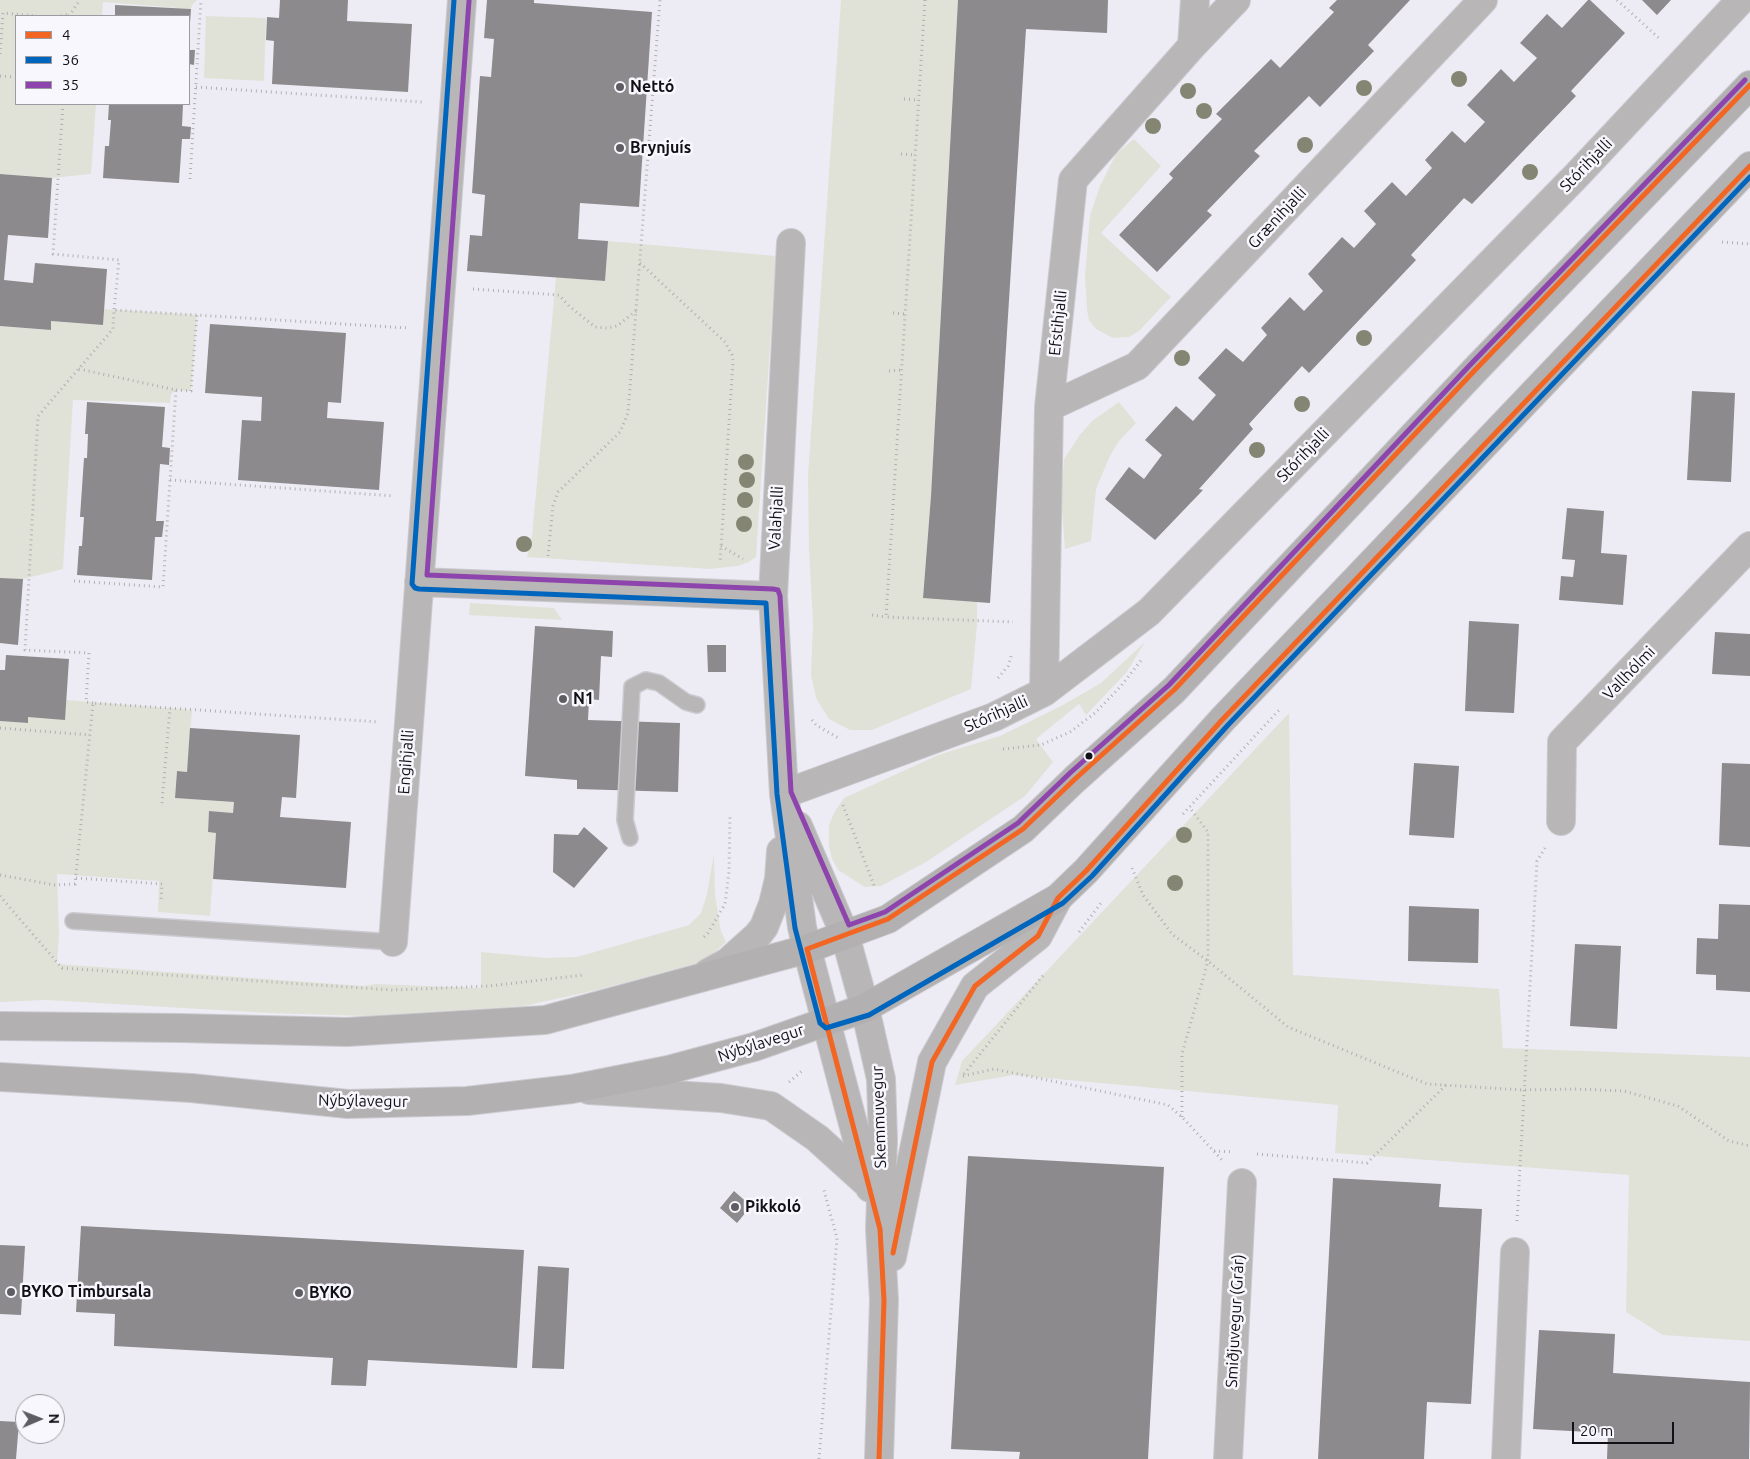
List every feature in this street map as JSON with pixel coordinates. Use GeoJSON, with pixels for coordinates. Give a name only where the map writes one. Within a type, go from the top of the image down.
{"type":"FeatureCollection","features":[{"type":"Feature","properties":{"kind":"main road"},"geometry":{"type":"LineString","coordinates":[[0,1026],[347,1032],[545,1020],[808,949],[888,919],[1023,828],[1174,690],[1476,369],[1750,85]]}},
{"type":"Feature","properties":{"kind":"main road","name":"Nýbýlavegur"},"geometry":{"type":"LineString","coordinates":[[0,1077],[191,1088],[348,1104],[468,1101],[572,1089],[668,1070],[754,1047],[865,1008],[1058,898],[1086,871],[1222,720],[1750,166]]}},
{"type":"Feature","properties":{"kind":"street","name":"Engihjalli"},"geometry":{"type":"LineString","coordinates":[[393,942],[462,0]]}},
{"type":"Feature","properties":{"kind":"street"},"geometry":{"type":"LineString","coordinates":[[1192,46],[1195,0]]}},
{"type":"Feature","properties":{"kind":"street","name":"Efstihjalli"},"geometry":{"type":"LineString","coordinates":[[1044,692],[1049,407],[1073,180],[1192,46],[1236,0]]}},
{"type":"Feature","properties":{"kind":"street","name":"Grænihjalli"},"geometry":{"type":"LineString","coordinates":[[1049,407],[1137,366],[1484,0]]}},
{"type":"Feature","properties":{"kind":"street","name":"Stórihjalli"},"geometry":{"type":"LineString","coordinates":[[784,794],[994,717],[1044,692],[1150,612],[1577,175],[1741,0]]}},
{"type":"Feature","properties":{"kind":"street","name":"Valahjalli"},"geometry":{"type":"LineString","coordinates":[[791,242],[773,596],[784,794],[802,927],[808,949]]}},
{"type":"Feature","properties":{"kind":"street","name":"Vallhólmi"},"geometry":{"type":"LineString","coordinates":[[1561,821],[1562,742],[1750,546]]}},
{"type":"Feature","properties":{"kind":"street"},"geometry":{"type":"LineString","coordinates":[[419,582],[773,596]]}},
{"type":"Feature","properties":{"kind":"street"},"geometry":{"type":"LineString","coordinates":[[696,980],[728,962],[757,936],[764,927],[774,904],[779,879],[784,794]]}},
{"type":"Feature","properties":{"kind":"street","name":"Valahjalli"},"geometry":{"type":"LineString","coordinates":[[784,794],[845,935],[865,1008]]}},
{"type":"Feature","properties":{"kind":"street"},"geometry":{"type":"LineString","coordinates":[[884,1300],[932,1062],[976,986],[1038,936],[1058,898]]}},
{"type":"Feature","properties":{"kind":"street","name":"Skemmuvegur"},"geometry":{"type":"LineString","coordinates":[[808,949],[880,1229]]}},
{"type":"Feature","properties":{"kind":"street","name":"Skemmuvegur"},"geometry":{"type":"LineString","coordinates":[[865,1008],[881,1079],[883,1140],[880,1229],[884,1300],[879,1459]]}},
{"type":"Feature","properties":{"kind":"street"},"geometry":{"type":"LineString","coordinates":[[572,1089],[721,1098],[771,1106],[816,1138],[869,1185]]}},
{"type":"Feature","properties":{"kind":"street","name":"Smiðjuvegur (Grár)"},"geometry":{"type":"LineString","coordinates":[[1228,1459],[1242,1183]]}},
{"type":"Feature","properties":{"kind":"street"},"geometry":{"type":"LineString","coordinates":[[1506,1459],[1515,1252]]}},
{"type":"Feature","properties":{"kind":"lane"},"geometry":{"type":"LineString","coordinates":[[630,838],[625,820],[632,687],[646,680],[659,682],[686,702],[697,705]]}},
{"type":"Feature","properties":{"kind":"lane"},"geometry":{"type":"LineString","coordinates":[[73,921],[393,942]]}},
{"type":"Feature","properties":{"kind":"path"},"geometry":{"type":"LineString","coordinates":[[69,15],[80,0]]}},
{"type":"Feature","properties":{"kind":"path"},"geometry":{"type":"LineString","coordinates":[[190,179],[201,0]]}},
{"type":"Feature","properties":{"kind":"path"},"geometry":{"type":"LineString","coordinates":[[548,564],[553,506],[558,492],[620,432],[628,413],[660,0]]}},
{"type":"Feature","properties":{"kind":"path"},"geometry":{"type":"LineString","coordinates":[[886,617],[925,0]]}},
{"type":"Feature","properties":{"kind":"path"},"geometry":{"type":"LineString","coordinates":[[1617,0],[1684,61]]}},
{"type":"Feature","properties":{"kind":"path"},"geometry":{"type":"LineString","coordinates":[[0,54],[3,13],[25,15]]}},
{"type":"Feature","properties":{"kind":"path"},"geometry":{"type":"LineString","coordinates":[[0,76],[15,77]]}},
{"type":"Feature","properties":{"kind":"path"},"geometry":{"type":"LineString","coordinates":[[196,87],[428,102]]}},
{"type":"Feature","properties":{"kind":"path"},"geometry":{"type":"LineString","coordinates":[[904,99],[919,100]]}},
{"type":"Feature","properties":{"kind":"path"},"geometry":{"type":"LineString","coordinates":[[63,105],[53,254],[119,260],[113,328],[38,416],[25,650],[89,653],[86,702],[387,723]]}},
{"type":"Feature","properties":{"kind":"path"},"geometry":{"type":"LineString","coordinates":[[901,154],[915,155]]}},
{"type":"Feature","properties":{"kind":"path"},"geometry":{"type":"LineString","coordinates":[[1715,249],[1727,236]]}},
{"type":"Feature","properties":{"kind":"path"},"geometry":{"type":"LineString","coordinates":[[1722,242],[1750,244]]}},
{"type":"Feature","properties":{"kind":"path"},"geometry":{"type":"LineString","coordinates":[[640,263],[725,342],[732,355],[720,569]]}},
{"type":"Feature","properties":{"kind":"path"},"geometry":{"type":"LineString","coordinates":[[472,289],[559,295],[569,306],[595,327],[607,328],[617,326],[636,310]]}},
{"type":"Feature","properties":{"kind":"path"},"geometry":{"type":"LineString","coordinates":[[114,310],[413,329]]}},
{"type":"Feature","properties":{"kind":"path"},"geometry":{"type":"LineString","coordinates":[[893,313],[905,314]]}},
{"type":"Feature","properties":{"kind":"path"},"geometry":{"type":"LineString","coordinates":[[79,369],[176,390],[192,391],[197,315]]}},
{"type":"Feature","properties":{"kind":"path"},"geometry":{"type":"LineString","coordinates":[[889,371],[902,370]]}},
{"type":"Feature","properties":{"kind":"path"},"geometry":{"type":"LineString","coordinates":[[74,581],[163,588],[176,390]]}},
{"type":"Feature","properties":{"kind":"path"},"geometry":{"type":"LineString","coordinates":[[170,480],[402,496]]}},
{"type":"Feature","properties":{"kind":"path"},"geometry":{"type":"LineString","coordinates":[[721,546],[744,560]]}},
{"type":"Feature","properties":{"kind":"path"},"geometry":{"type":"LineString","coordinates":[[872,615],[1020,622]]}},
{"type":"Feature","properties":{"kind":"path"},"geometry":{"type":"LineString","coordinates":[[998,679],[1008,666],[1014,648]]}},
{"type":"Feature","properties":{"kind":"path"},"geometry":{"type":"LineString","coordinates":[[0,875],[55,885],[74,884],[93,703]]}},
{"type":"Feature","properties":{"kind":"path"},"geometry":{"type":"LineString","coordinates":[[1177,821],[1283,706]]}},
{"type":"Feature","properties":{"kind":"path"},"geometry":{"type":"LineString","coordinates":[[162,803],[170,708]]}},
{"type":"Feature","properties":{"kind":"path"},"geometry":{"type":"LineString","coordinates":[[807,713],[816,725],[828,733],[847,741]]}},
{"type":"Feature","properties":{"kind":"path"},"geometry":{"type":"LineString","coordinates":[[0,728],[90,735]]}},
{"type":"Feature","properties":{"kind":"path"},"geometry":{"type":"LineString","coordinates":[[1182,1117],[1182,1054],[1208,961],[1208,832],[1190,808]]}},
{"type":"Feature","properties":{"kind":"path"},"geometry":{"type":"LineString","coordinates":[[1515,1252],[1537,861],[1561,821]]}},
{"type":"Feature","properties":{"kind":"path"},"geometry":{"type":"LineString","coordinates":[[1127,872],[1138,861]]}},
{"type":"Feature","properties":{"kind":"path"},"geometry":{"type":"LineString","coordinates":[[1132,868],[1144,895],[1172,934],[1288,1027],[1427,1084],[1523,1090],[1577,1089],[1624,1091],[1678,1106],[1729,1141],[1750,1146]]}},
{"type":"Feature","properties":{"kind":"path"},"geometry":{"type":"LineString","coordinates":[[76,878],[162,884],[161,903]]}},
{"type":"Feature","properties":{"kind":"path"},"geometry":{"type":"LineString","coordinates":[[1073,938],[1104,900]]}},
{"type":"Feature","properties":{"kind":"path"},"geometry":{"type":"LineString","coordinates":[[1048,969],[962,1076],[994,1068],[1168,1105],[1182,1117],[1242,1183]]}},
{"type":"Feature","properties":{"kind":"path"},"geometry":{"type":"LineString","coordinates":[[1252,1154],[1367,1163],[1446,1085]]}},
{"type":"Feature","properties":{"kind":"path"},"geometry":{"type":"LineString","coordinates":[[1213,1151],[1242,1153]]}},
{"type":"Feature","properties":{"kind":"path"},"geometry":{"type":"LineString","coordinates":[[819,1459],[837,1238],[821,1178]]}},
{"type":"Feature","properties":{"kind":"shaded area"},"geometry":{"type":"Polygon","coordinates":[[[0,0],[197,0],[191,9],[103,2],[102,15],[15,15],[15,105],[96,105],[91,174],[52,178],[0,174],[0,0]]]}},
{"type":"Feature","properties":{"kind":"shaded area"},"geometry":{"type":"Polygon","coordinates":[[[841,0],[958,0],[931,496],[923,597],[977,602],[977,625],[971,689],[872,730],[850,730],[829,719],[816,698],[811,675],[813,624],[809,551],[808,476],[841,0]]]}},
{"type":"Feature","properties":{"kind":"shaded area"},"geometry":{"type":"Polygon","coordinates":[[[206,16],[266,18],[264,81],[204,78],[206,16]]]}},
{"type":"Feature","properties":{"kind":"shaded area"},"geometry":{"type":"Polygon","coordinates":[[[1134,139],[1161,166],[1101,233],[1171,297],[1139,331],[1129,337],[1113,338],[1096,329],[1089,320],[1087,310],[1085,276],[1090,215],[1100,186],[1116,154],[1134,139]]]}},
{"type":"Feature","properties":{"kind":"shaded area"},"geometry":{"type":"Polygon","coordinates":[[[608,241],[776,256],[756,557],[749,562],[738,566],[710,569],[527,557],[532,536],[556,277],[605,281],[608,241]]]}},
{"type":"Feature","properties":{"kind":"shaded area"},"geometry":{"type":"Polygon","coordinates":[[[104,309],[197,315],[191,391],[176,390],[171,394],[170,403],[73,400],[63,569],[23,579],[0,578],[0,326],[50,330],[51,321],[103,325],[104,309]]]}},
{"type":"Feature","properties":{"kind":"shaded area"},"geometry":{"type":"Polygon","coordinates":[[[1119,402],[1136,423],[1119,441],[1109,458],[1096,489],[1091,541],[1065,549],[1061,497],[1064,459],[1079,436],[1092,421],[1119,402]]]}},
{"type":"Feature","properties":{"kind":"shaded area"},"geometry":{"type":"Polygon","coordinates":[[[470,603],[554,608],[562,620],[469,615],[470,603]]]}},
{"type":"Feature","properties":{"kind":"shaded area"},"geometry":{"type":"Polygon","coordinates":[[[1145,642],[1126,673],[1086,715],[1079,704],[1036,739],[1053,762],[1025,796],[926,862],[881,886],[865,887],[838,870],[832,859],[829,846],[829,825],[844,798],[938,755],[1000,736],[1063,705],[1101,683],[1145,642]]]}},
{"type":"Feature","properties":{"kind":"shaded area"},"geometry":{"type":"Polygon","coordinates":[[[66,700],[192,710],[187,772],[177,771],[175,798],[234,802],[233,813],[209,811],[208,832],[216,833],[210,916],[158,912],[159,881],[57,874],[59,934],[57,964],[363,986],[376,984],[481,988],[481,952],[547,958],[577,957],[689,925],[701,913],[707,894],[714,854],[715,895],[721,931],[726,942],[705,961],[597,990],[524,1006],[365,1016],[269,1013],[46,1000],[0,1002],[0,721],[27,723],[28,717],[66,700]]]}},
{"type":"Feature","properties":{"kind":"shaded area"},"geometry":{"type":"Polygon","coordinates":[[[1289,713],[1293,975],[1499,989],[1503,1048],[1750,1057],[1750,1341],[1663,1335],[1626,1312],[1629,1175],[1335,1153],[1338,1105],[1014,1075],[955,1085],[962,1061],[1289,713]]]}},
{"type":"Feature","properties":{"kind":"building"},"geometry":{"type":"Polygon","coordinates":[[[280,0],[348,0],[347,21],[412,24],[408,92],[272,84],[274,41],[266,40],[267,17],[279,18],[280,0]]]}},
{"type":"Feature","properties":{"kind":"building"},"geometry":{"type":"Polygon","coordinates":[[[487,0],[534,0],[534,3],[652,12],[639,207],[580,203],[578,239],[608,241],[605,281],[467,271],[470,235],[482,236],[485,195],[472,193],[480,76],[491,77],[494,39],[484,38],[487,0]]]}},
{"type":"Feature","properties":{"kind":"building"},"geometry":{"type":"Polygon","coordinates":[[[958,0],[1108,0],[1107,33],[1026,29],[990,603],[923,598],[931,496],[958,0]]]}},
{"type":"Feature","properties":{"kind":"building"},"geometry":{"type":"Polygon","coordinates":[[[1337,0],[1410,0],[1368,45],[1374,51],[1320,107],[1309,96],[1254,151],[1260,156],[1207,211],[1212,215],[1157,272],[1119,235],[1173,178],[1169,174],[1222,119],[1216,114],[1271,59],[1280,68],[1334,12],[1329,8],[1337,0]]]}},
{"type":"Feature","properties":{"kind":"building"},"geometry":{"type":"Polygon","coordinates":[[[1588,0],[1625,33],[1571,91],[1576,96],[1472,204],[1464,198],[1411,255],[1416,260],[1309,373],[1302,366],[1249,424],[1253,429],[1199,489],[1203,490],[1155,540],[1105,499],[1129,467],[1144,479],[1162,455],[1145,440],[1176,406],[1193,421],[1216,395],[1198,378],[1226,348],[1243,362],[1267,335],[1261,328],[1290,297],[1304,311],[1323,291],[1308,274],[1342,237],[1354,248],[1376,224],[1364,211],[1392,182],[1406,196],[1432,168],[1425,160],[1452,131],[1465,143],[1485,122],[1467,105],[1501,69],[1514,82],[1537,58],[1520,43],[1547,14],[1562,28],[1588,0]]]}},
{"type":"Feature","properties":{"kind":"building"},"geometry":{"type":"Polygon","coordinates":[[[1642,0],[1671,0],[1657,15],[1642,0]]]}},
{"type":"Feature","properties":{"kind":"building"},"geometry":{"type":"Polygon","coordinates":[[[115,5],[191,9],[190,23],[190,15],[115,15],[115,5]]]}},
{"type":"Feature","properties":{"kind":"building"},"geometry":{"type":"Polygon","coordinates":[[[190,50],[195,50],[194,65],[190,64],[190,50]]]}},
{"type":"Feature","properties":{"kind":"building"},"geometry":{"type":"Polygon","coordinates":[[[109,105],[183,105],[182,126],[191,127],[190,139],[182,139],[179,183],[103,178],[105,146],[109,146],[111,120],[108,120],[109,105]]]}},
{"type":"Feature","properties":{"kind":"building"},"geometry":{"type":"Polygon","coordinates":[[[0,174],[52,178],[48,238],[8,235],[4,280],[33,283],[35,263],[107,269],[103,325],[51,321],[51,330],[0,326],[0,174]]]}},
{"type":"Feature","properties":{"kind":"building"},"geometry":{"type":"Polygon","coordinates":[[[210,324],[346,333],[341,403],[328,402],[327,418],[384,422],[379,490],[238,480],[242,420],[261,421],[262,397],[205,393],[210,324]]]}},
{"type":"Feature","properties":{"kind":"building"},"geometry":{"type":"Polygon","coordinates":[[[1692,391],[1735,393],[1731,482],[1687,480],[1692,391]]]}},
{"type":"Feature","properties":{"kind":"building"},"geometry":{"type":"Polygon","coordinates":[[[87,402],[165,407],[162,447],[170,448],[169,465],[160,464],[156,521],[164,521],[162,537],[155,537],[152,580],[77,575],[84,517],[80,517],[84,458],[87,458],[88,434],[85,434],[87,402]]]}},
{"type":"Feature","properties":{"kind":"building"},"geometry":{"type":"Polygon","coordinates":[[[1567,508],[1604,511],[1601,553],[1627,555],[1623,605],[1559,600],[1561,576],[1573,577],[1575,560],[1562,559],[1567,508]]]}},
{"type":"Feature","properties":{"kind":"building"},"geometry":{"type":"Polygon","coordinates":[[[0,578],[23,579],[18,645],[0,643],[0,578]]]}},
{"type":"Feature","properties":{"kind":"building"},"geometry":{"type":"Polygon","coordinates":[[[1469,621],[1519,624],[1514,713],[1465,711],[1469,621]]]}},
{"type":"Feature","properties":{"kind":"building"},"geometry":{"type":"Polygon","coordinates":[[[535,626],[613,631],[612,657],[601,656],[599,700],[589,699],[588,720],[680,723],[678,792],[577,789],[577,780],[525,776],[535,626]]]}},
{"type":"Feature","properties":{"kind":"building"},"geometry":{"type":"Polygon","coordinates":[[[1715,632],[1750,634],[1750,676],[1712,674],[1715,632]]]}},
{"type":"Feature","properties":{"kind":"building"},"geometry":{"type":"Polygon","coordinates":[[[707,645],[726,645],[726,672],[708,672],[707,645]]]}},
{"type":"Feature","properties":{"kind":"building"},"geometry":{"type":"Polygon","coordinates":[[[6,655],[69,659],[65,720],[28,717],[28,723],[0,721],[0,670],[5,670],[6,655]]]}},
{"type":"Feature","properties":{"kind":"building"},"geometry":{"type":"Polygon","coordinates":[[[190,728],[300,735],[296,798],[282,797],[280,817],[351,822],[346,888],[213,879],[216,833],[208,832],[209,811],[233,813],[234,802],[175,798],[177,771],[187,772],[190,728]]]}},
{"type":"Feature","properties":{"kind":"building"},"geometry":{"type":"Polygon","coordinates":[[[1414,763],[1459,766],[1454,838],[1409,835],[1414,763]]]}},
{"type":"Feature","properties":{"kind":"building"},"geometry":{"type":"Polygon","coordinates":[[[1722,763],[1750,764],[1750,847],[1719,845],[1722,763]]]}},
{"type":"Feature","properties":{"kind":"building"},"geometry":{"type":"Polygon","coordinates":[[[584,827],[608,848],[574,888],[553,872],[554,834],[578,835],[584,827]]]}},
{"type":"Feature","properties":{"kind":"building"},"geometry":{"type":"Polygon","coordinates":[[[1719,904],[1750,905],[1750,992],[1716,990],[1716,975],[1696,974],[1697,938],[1718,939],[1719,904]]]}},
{"type":"Feature","properties":{"kind":"building"},"geometry":{"type":"Polygon","coordinates":[[[1409,906],[1479,909],[1478,963],[1408,961],[1409,906]]]}},
{"type":"Feature","properties":{"kind":"building"},"geometry":{"type":"Polygon","coordinates":[[[1575,944],[1621,946],[1617,1029],[1570,1026],[1575,944]]]}},
{"type":"Feature","properties":{"kind":"building"},"geometry":{"type":"Polygon","coordinates":[[[968,1156],[1164,1167],[1148,1459],[1019,1459],[1020,1452],[951,1449],[968,1156]]]}},
{"type":"Feature","properties":{"kind":"building"},"geometry":{"type":"Polygon","coordinates":[[[1333,1178],[1441,1184],[1439,1207],[1482,1209],[1471,1404],[1427,1402],[1424,1459],[1318,1459],[1333,1178]]]}},
{"type":"Feature","properties":{"kind":"building","name":"Pikkoló"},"geometry":{"type":"Polygon","coordinates":[[[734,1191],[751,1206],[737,1223],[720,1208],[734,1191]]]}},
{"type":"Feature","properties":{"kind":"building","name":"BYKO"},"geometry":{"type":"Polygon","coordinates":[[[81,1226],[524,1250],[517,1368],[368,1360],[366,1386],[331,1385],[333,1358],[114,1346],[115,1314],[76,1312],[81,1226]]]}},
{"type":"Feature","properties":{"kind":"building","name":"BYKO Timbursala"},"geometry":{"type":"Polygon","coordinates":[[[0,1245],[25,1246],[21,1315],[0,1314],[0,1245]]]}},
{"type":"Feature","properties":{"kind":"building"},"geometry":{"type":"Polygon","coordinates":[[[538,1266],[569,1268],[564,1369],[532,1368],[538,1266]]]}},
{"type":"Feature","properties":{"kind":"building"},"geometry":{"type":"Polygon","coordinates":[[[1539,1330],[1615,1334],[1613,1373],[1750,1382],[1749,1459],[1607,1459],[1608,1433],[1533,1429],[1539,1330]]]}},
{"type":"Feature","properties":{"kind":"building"},"geometry":{"type":"Polygon","coordinates":[[[0,1421],[15,1422],[15,1444],[17,1444],[16,1459],[0,1459],[0,1421]]]}},
{"type":"Feature","properties":{"kind":"transit line","name":"36"},"geometry":{"type":"LineString","coordinates":[[454,0],[412,584],[415,588],[419,589],[766,603],[777,794],[795,928],[820,1023],[826,1028],[869,1015],[1063,903],[1092,876],[1228,725],[1750,177]]}},
{"type":"Feature","properties":{"kind":"transit line","name":"35"},"geometry":{"type":"LineString","coordinates":[[469,1],[427,575],[778,590],[780,596],[791,792],[849,925],[885,912],[1018,823],[1070,773],[1169,685],[1471,364],[1745,80]]}},
{"type":"Feature","properties":{"kind":"transit line","name":"4"},"geometry":{"type":"LineString","coordinates":[[879,1459],[884,1300],[880,1229],[807,949],[888,919],[1023,829],[1075,779],[1174,690],[1476,369],[1750,85]]}},
{"type":"Feature","properties":{"kind":"transit line","name":"4"},"geometry":{"type":"LineString","coordinates":[[893,1253],[932,1062],[975,986],[1038,936],[1058,898],[1086,871],[1222,720],[1750,166]]}},
{"type":"Feature","properties":{"kind":"place","name":"Nettó"},"geometry":{"type":"Point","coordinates":[620,87]}},
{"type":"Feature","properties":{"kind":"place","name":"Brynjuís"},"geometry":{"type":"Point","coordinates":[620,148]}},
{"type":"Feature","properties":{"kind":"place","name":"N1"},"geometry":{"type":"Point","coordinates":[563,699]}},
{"type":"Feature","properties":{"kind":"place","name":"Pikkoló"},"geometry":{"type":"Point","coordinates":[735,1207]}},
{"type":"Feature","properties":{"kind":"place","name":"BYKO Timbursala"},"geometry":{"type":"Point","coordinates":[11,1292]}},
{"type":"Feature","properties":{"kind":"place","name":"BYKO"},"geometry":{"type":"Point","coordinates":[299,1293]}}]}
